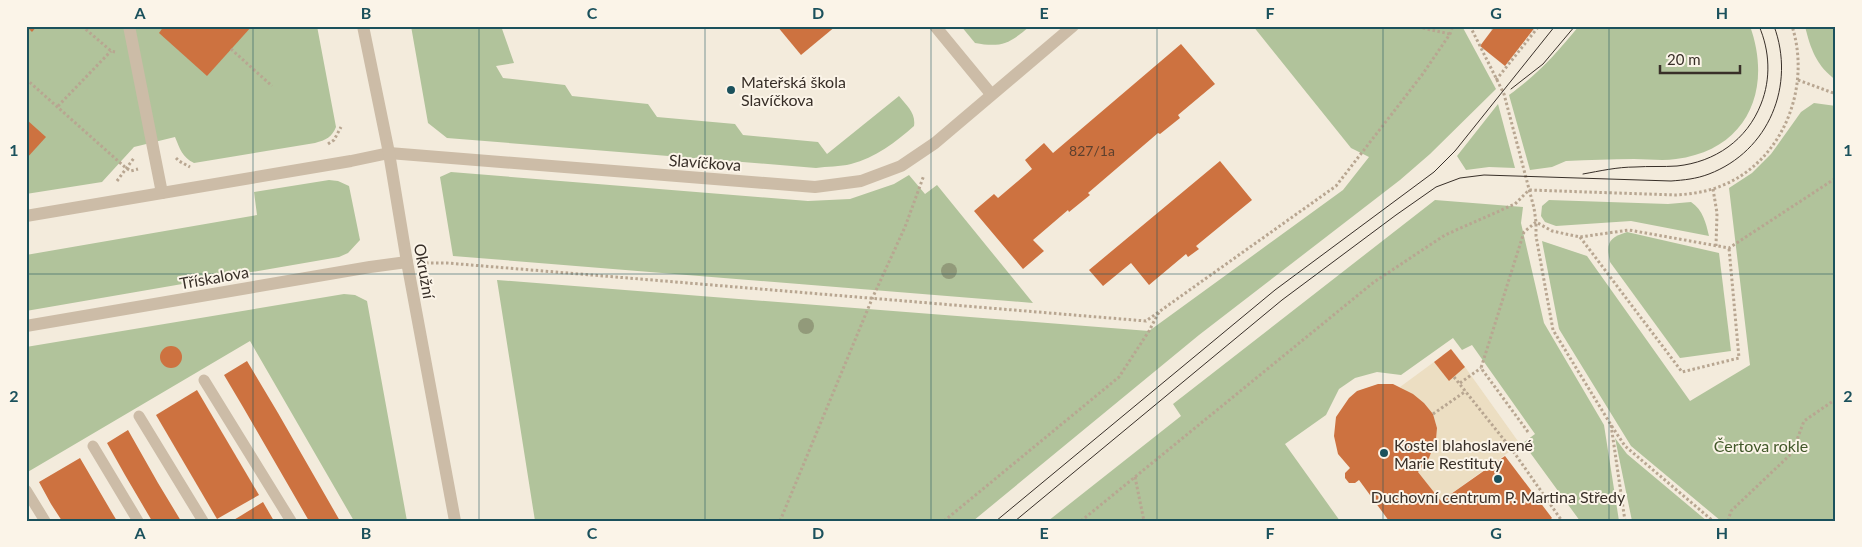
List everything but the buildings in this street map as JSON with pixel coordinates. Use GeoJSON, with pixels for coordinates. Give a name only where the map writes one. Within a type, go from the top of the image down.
{"type":"FeatureCollection","features":[{"type":"Feature","properties":{"kind":"street"},"geometry":{"type":"LineString","coordinates":[[129,26],[162,193]]}},
{"type":"Feature","properties":{"kind":"street","name":"Okružní"},"geometry":{"type":"LineString","coordinates":[[362,26],[389,152],[407,262],[455,521]]}},
{"type":"Feature","properties":{"kind":"street"},"geometry":{"type":"LineString","coordinates":[[935,26],[991,94]]}},
{"type":"Feature","properties":{"kind":"street","name":"Slavíčkova"},"geometry":{"type":"LineString","coordinates":[[389,152],[815,187],[861,181],[901,166],[934,143],[1073,26]]}},
{"type":"Feature","properties":{"kind":"street"},"geometry":{"type":"LineString","coordinates":[[26,216],[351,161],[389,152]]}},
{"type":"Feature","properties":{"kind":"street","name":"Třískalova"},"geometry":{"type":"LineString","coordinates":[[26,326],[360,268],[407,262]]}},
{"type":"Feature","properties":{"kind":"lane"},"geometry":{"type":"LineString","coordinates":[[204,380],[291,521]]}},
{"type":"Feature","properties":{"kind":"lane"},"geometry":{"type":"LineString","coordinates":[[139,416],[203,521]]}},
{"type":"Feature","properties":{"kind":"lane"},"geometry":{"type":"LineString","coordinates":[[93,446],[138,521]]}},
{"type":"Feature","properties":{"kind":"lane"},"geometry":{"type":"LineString","coordinates":[[26,490],[45,521]]}},
{"type":"Feature","properties":{"kind":"path"},"geometry":{"type":"LineString","coordinates":[[1413,26],[1450,34]]}},
{"type":"Feature","properties":{"kind":"path"},"geometry":{"type":"LineString","coordinates":[[407,262],[447,263],[1146,321],[1336,186],[1422,75],[1450,34],[1453,26]]}},
{"type":"Feature","properties":{"kind":"path"},"geometry":{"type":"LineString","coordinates":[[1470,26],[1504,94],[1536,222],[1536,236],[1553,330],[1625,446],[1713,521]]}},
{"type":"Feature","properties":{"kind":"path"},"geometry":{"type":"LineString","coordinates":[[1487,26],[1490,29],[1493,26]]}},
{"type":"Feature","properties":{"kind":"path"},"geometry":{"type":"LineString","coordinates":[[1496,80],[1539,26]]}},
{"type":"Feature","properties":{"kind":"path"},"geometry":{"type":"LineString","coordinates":[[1081,521],[1374,282],[1445,234],[1515,204],[1529,190],[1676,196],[1713,189],[1728,183],[1746,172],[1770,149],[1788,117],[1798,80],[1799,57],[1792,26]]}},
{"type":"Feature","properties":{"kind":"path"},"geometry":{"type":"LineString","coordinates":[[231,49],[272,86]]}},
{"type":"Feature","properties":{"kind":"path"},"geometry":{"type":"LineString","coordinates":[[58,106],[111,52]]}},
{"type":"Feature","properties":{"kind":"path"},"geometry":{"type":"LineString","coordinates":[[26,78],[131,171],[179,161]]}},
{"type":"Feature","properties":{"kind":"path"},"geometry":{"type":"LineString","coordinates":[[1798,80],[1836,94]]}},
{"type":"Feature","properties":{"kind":"path"},"geometry":{"type":"LineString","coordinates":[[326,146],[334,140],[341,127]]}},
{"type":"Feature","properties":{"kind":"path"},"geometry":{"type":"LineString","coordinates":[[780,521],[872,299],[905,227],[934,143]]}},
{"type":"Feature","properties":{"kind":"path"},"geometry":{"type":"LineString","coordinates":[[116,182],[137,153]]}},
{"type":"Feature","properties":{"kind":"path"},"geometry":{"type":"LineString","coordinates":[[174,154],[179,161],[190,168],[198,167]]}},
{"type":"Feature","properties":{"kind":"path"},"geometry":{"type":"LineString","coordinates":[[1536,222],[1552,231],[1580,237],[1628,230],[1729,248],[1836,178]]}},
{"type":"Feature","properties":{"kind":"path"},"geometry":{"type":"LineString","coordinates":[[1713,189],[1717,213],[1716,246]]}},
{"type":"Feature","properties":{"kind":"path"},"geometry":{"type":"LineString","coordinates":[[1460,383],[1480,368],[1524,232],[1536,222]]}},
{"type":"Feature","properties":{"kind":"path"},"geometry":{"type":"LineString","coordinates":[[1580,237],[1682,372],[1739,358],[1729,248]]}},
{"type":"Feature","properties":{"kind":"path"},"geometry":{"type":"LineString","coordinates":[[944,521],[1120,377],[1150,331],[1159,312]]}},
{"type":"Feature","properties":{"kind":"path"},"geometry":{"type":"LineString","coordinates":[[1480,368],[1528,432]]}},
{"type":"Feature","properties":{"kind":"path"},"geometry":{"type":"LineString","coordinates":[[1454,377],[1513,450],[1562,521]]}},
{"type":"Feature","properties":{"kind":"path"},"geometry":{"type":"LineString","coordinates":[[1432,414],[1466,391]]}},
{"type":"Feature","properties":{"kind":"path"},"geometry":{"type":"LineString","coordinates":[[1728,521],[1731,510],[1792,453],[1804,422],[1836,399]]}},
{"type":"Feature","properties":{"kind":"path"},"geometry":{"type":"LineString","coordinates":[[1611,425],[1625,521]]}},
{"type":"Feature","properties":{"kind":"path"},"geometry":{"type":"LineString","coordinates":[[1135,477],[1144,521]]}},
{"type":"Feature","properties":{"kind":"green space"},"geometry":{"type":"Polygon","coordinates":[[[26,26],[317,26],[336,127],[328,138],[315,143],[194,163],[184,155],[175,137],[134,147],[102,182],[26,194],[26,26]]]}},
{"type":"Feature","properties":{"kind":"green space"},"geometry":{"type":"Polygon","coordinates":[[[411,26],[501,26],[514,63],[496,66],[503,78],[565,85],[572,96],[648,104],[657,117],[735,124],[743,135],[818,142],[827,154],[899,96],[908,106],[914,117],[914,126],[877,154],[868,158],[847,165],[816,168],[447,138],[428,123],[411,26]]]}},
{"type":"Feature","properties":{"kind":"green space"},"geometry":{"type":"Polygon","coordinates":[[[961,26],[1030,26],[1017,37],[1005,43],[992,45],[975,43],[961,26]]]}},
{"type":"Feature","properties":{"kind":"green space"},"geometry":{"type":"Polygon","coordinates":[[[1253,26],[1462,26],[1496,89],[1430,154],[1400,180],[1199,335],[973,521],[535,521],[497,280],[1149,331],[1343,190],[1369,157],[1351,148],[1253,26]]]}},
{"type":"Feature","properties":{"kind":"green space"},"geometry":{"type":"Polygon","coordinates":[[[1579,26],[1750,26],[1756,50],[1758,73],[1755,94],[1748,113],[1737,130],[1721,143],[1701,153],[1671,160],[1566,161],[1552,167],[1530,170],[1509,95],[1546,63],[1579,26]]]}},
{"type":"Feature","properties":{"kind":"green space"},"geometry":{"type":"Polygon","coordinates":[[[1805,26],[1836,26],[1836,80],[1819,63],[1809,42],[1805,26]]]}},
{"type":"Feature","properties":{"kind":"green space","name":"Čertova rokle"},"geometry":{"type":"Polygon","coordinates":[[[1814,103],[1836,106],[1836,521],[1721,521],[1631,446],[1559,329],[1542,241],[1587,256],[1690,401],[1750,365],[1729,188],[1752,173],[1771,154],[1801,112],[1814,103]]]}},
{"type":"Feature","properties":{"kind":"green space"},"geometry":{"type":"Polygon","coordinates":[[[1498,104],[1515,168],[1489,167],[1466,170],[1457,156],[1498,104]]]}},
{"type":"Feature","properties":{"kind":"green space"},"geometry":{"type":"Polygon","coordinates":[[[451,172],[808,201],[850,199],[894,184],[909,175],[925,194],[937,185],[1033,303],[453,256],[440,177],[451,172]]]}},
{"type":"Feature","properties":{"kind":"green space"},"geometry":{"type":"Polygon","coordinates":[[[329,180],[338,181],[349,186],[360,240],[348,253],[339,257],[26,311],[26,255],[257,215],[254,192],[329,180]]]}},
{"type":"Feature","properties":{"kind":"green space"},"geometry":{"type":"Polygon","coordinates":[[[1435,200],[1523,207],[1521,223],[1544,323],[1604,425],[1619,521],[1580,521],[1523,443],[1535,434],[1472,345],[1462,350],[1453,338],[1401,375],[1377,372],[1355,378],[1339,389],[1326,415],[1285,444],[1340,521],[1048,521],[1181,416],[1173,404],[1435,200]]]}},
{"type":"Feature","properties":{"kind":"green space"},"geometry":{"type":"Polygon","coordinates":[[[1549,200],[1668,204],[1691,202],[1701,213],[1709,236],[1631,221],[1556,226],[1545,222],[1541,216],[1542,206],[1549,200]]]}},
{"type":"Feature","properties":{"kind":"green space"},"geometry":{"type":"Polygon","coordinates":[[[1627,232],[1719,253],[1731,351],[1680,358],[1610,262],[1608,250],[1610,242],[1612,239],[1627,232]]]}},
{"type":"Feature","properties":{"kind":"green space"},"geometry":{"type":"Polygon","coordinates":[[[344,294],[355,295],[367,301],[407,521],[354,521],[250,341],[26,473],[26,347],[344,294]]]}},
{"type":"Feature","properties":{"kind":"green space"},"geometry":{"type":"Polygon","coordinates":[[[1615,438],[1627,454],[1707,521],[1632,521],[1615,438]]]}},
{"type":"Feature","properties":{"kind":"shaded area"},"geometry":{"type":"Polygon","coordinates":[[[1434,362],[1449,380],[1465,367],[1520,444],[1441,501],[1418,472],[1429,458],[1436,440],[1437,428],[1433,414],[1424,403],[1400,387],[1434,362]]]}},
{"type":"Feature","properties":{"kind":"tram line"},"geometry":{"type":"LineString","coordinates":[[996,521],[1275,290],[1434,172],[1455,151],[1555,26]]}},
{"type":"Feature","properties":{"kind":"tram line"},"geometry":{"type":"LineString","coordinates":[[1511,89],[1543,64],[1575,26]]}},
{"type":"Feature","properties":{"kind":"tram line"},"geometry":{"type":"LineString","coordinates":[[1583,174],[1609,169],[1691,164],[1704,160],[1728,147],[1755,117],[1764,94],[1768,65],[1763,36],[1759,26]]}},
{"type":"Feature","properties":{"kind":"tram line"},"geometry":{"type":"LineString","coordinates":[[1015,521],[1282,300],[1436,187],[1460,178],[1484,175],[1676,181],[1704,176],[1730,163],[1748,149],[1762,133],[1779,93],[1782,71],[1780,48],[1774,26]]}},
{"type":"Feature","properties":{"kind":"place","name":"Mateřská škola Slavíčkova"},"geometry":{"type":"Point","coordinates":[731,90]}},
{"type":"Feature","properties":{"kind":"place","name":"Kostel blahoslavené Marie Restituty"},"geometry":{"type":"Point","coordinates":[1384,453]}},
{"type":"Feature","properties":{"kind":"place","name":"Duchovní centrum P. Martina Středy"},"geometry":{"type":"Point","coordinates":[1498,479]}}]}
